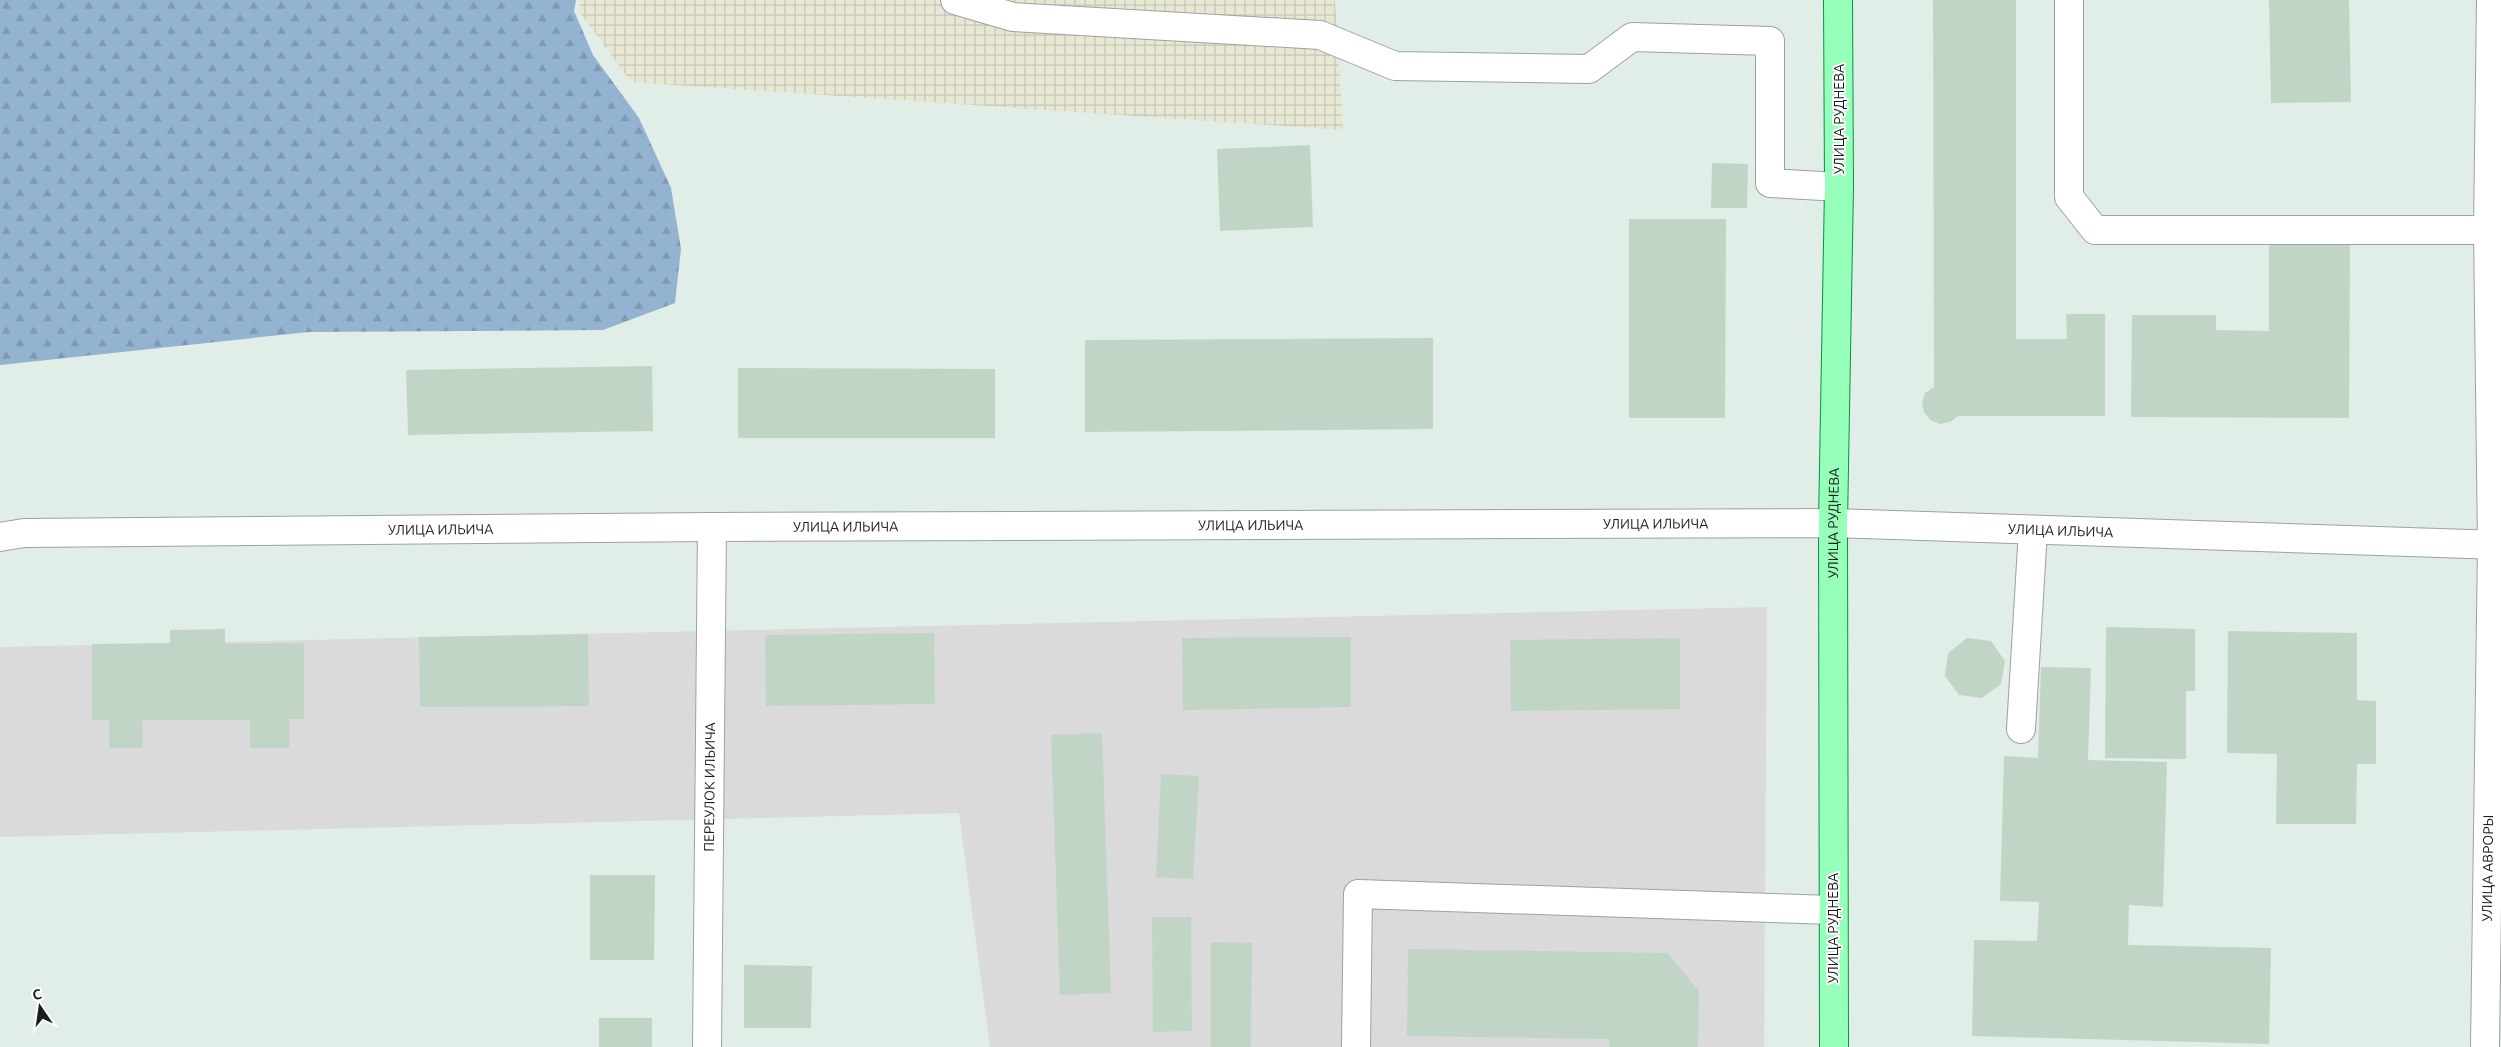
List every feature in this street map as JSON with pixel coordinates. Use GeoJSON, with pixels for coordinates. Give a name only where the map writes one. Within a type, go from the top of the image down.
{"type":"FeatureCollection","features":[{"type":"Feature","properties":{"kind":"main road","name":"УЛИЦА РУДНЕВА"},"geometry":{"type":"LineString","coordinates":[[1834,1047],[1832,910],[1833,523],[1839,187],[1838,0]]}},
{"type":"Feature","properties":{"kind":"street"},"geometry":{"type":"LineString","coordinates":[[955,0],[1013,17],[1320,35],[1395,66],[1589,69],[1632,37],[1770,41],[1770,184],[1839,187]]}},
{"type":"Feature","properties":{"kind":"street"},"geometry":{"type":"LineString","coordinates":[[2068,0],[2069,197],[2095,230],[2488,230]]}},
{"type":"Feature","properties":{"kind":"street","name":"УЛИЦА АВРОРЫ"},"geometry":{"type":"LineString","coordinates":[[2485,1047],[2497,545],[2488,230],[2496,51],[2491,0]]}},
{"type":"Feature","properties":{"kind":"street","name":"УЛИЦА ИЛЬИЧА"},"geometry":{"type":"LineString","coordinates":[[0,537],[24,533],[712,527],[1833,523],[2497,545]]}},
{"type":"Feature","properties":{"kind":"street","name":"ПЕРЕУЛОК ИЛЬИЧА"},"geometry":{"type":"LineString","coordinates":[[707,1047],[712,527]]}},
{"type":"Feature","properties":{"kind":"street"},"geometry":{"type":"LineString","coordinates":[[2022,729],[2033,530]]}},
{"type":"Feature","properties":{"kind":"street"},"geometry":{"type":"LineString","coordinates":[[1356,1047],[1358,894],[1832,910]]}},
{"type":"Feature","properties":{"kind":"shaded area"},"geometry":{"type":"Polygon","coordinates":[[[581,0],[1335,0],[1343,130],[631,82],[578,10],[581,0]]]}},
{"type":"Feature","properties":{"kind":"shaded area"},"geometry":{"type":"Polygon","coordinates":[[[1767,607],[1764,1047],[990,1047],[959,813],[0,837],[0,647],[1767,607]]]}},
{"type":"Feature","properties":{"kind":"green space"},"geometry":{"type":"Polygon","coordinates":[[[0,0],[576,0],[574,11],[593,55],[639,118],[671,188],[681,249],[675,303],[603,330],[309,332],[0,365],[0,0]]]}},
{"type":"Feature","properties":{"kind":"building"},"geometry":{"type":"Polygon","coordinates":[[[1933,0],[2016,0],[2016,339],[2067,339],[2066,314],[2105,314],[2105,416],[1958,416],[1950,422],[1940,424],[1930,420],[1924,412],[1922,403],[1925,393],[1934,387],[1933,0]]]}},
{"type":"Feature","properties":{"kind":"building"},"geometry":{"type":"Polygon","coordinates":[[[2269,0],[2349,0],[2351,102],[2271,103],[2269,0]]]}},
{"type":"Feature","properties":{"kind":"building"},"geometry":{"type":"Polygon","coordinates":[[[1310,145],[1313,227],[1220,231],[1217,149],[1310,145]]]}},
{"type":"Feature","properties":{"kind":"building"},"geometry":{"type":"Polygon","coordinates":[[[1712,163],[1748,164],[1747,208],[1711,208],[1712,163]]]}},
{"type":"Feature","properties":{"kind":"building"},"geometry":{"type":"Polygon","coordinates":[[[1629,219],[1726,219],[1725,418],[1629,418],[1629,219]]]}},
{"type":"Feature","properties":{"kind":"building"},"geometry":{"type":"Polygon","coordinates":[[[2269,241],[2350,241],[2349,418],[2131,417],[2132,315],[2216,315],[2216,330],[2269,331],[2269,241]]]}},
{"type":"Feature","properties":{"kind":"building"},"geometry":{"type":"Polygon","coordinates":[[[1433,338],[1433,429],[1085,432],[1085,340],[1433,338]]]}},
{"type":"Feature","properties":{"kind":"building"},"geometry":{"type":"Polygon","coordinates":[[[652,366],[653,431],[408,435],[406,370],[652,366]]]}},
{"type":"Feature","properties":{"kind":"building"},"geometry":{"type":"Polygon","coordinates":[[[738,368],[995,369],[995,438],[738,438],[738,368]]]}},
{"type":"Feature","properties":{"kind":"building"},"geometry":{"type":"Polygon","coordinates":[[[2106,627],[2195,629],[2195,691],[2186,691],[2186,759],[2105,758],[2106,627]]]}},
{"type":"Feature","properties":{"kind":"building"},"geometry":{"type":"Polygon","coordinates":[[[225,629],[225,644],[304,643],[304,719],[289,719],[289,748],[250,748],[250,720],[142,720],[143,748],[109,748],[109,720],[92,720],[92,644],[170,643],[170,630],[225,629]]]}},
{"type":"Feature","properties":{"kind":"building"},"geometry":{"type":"Polygon","coordinates":[[[2228,631],[2357,633],[2357,700],[2376,701],[2376,764],[2357,764],[2356,824],[2276,824],[2277,754],[2227,753],[2228,631]]]}},
{"type":"Feature","properties":{"kind":"building"},"geometry":{"type":"Polygon","coordinates":[[[934,633],[935,704],[766,706],[765,635],[934,633]]]}},
{"type":"Feature","properties":{"kind":"building"},"geometry":{"type":"Polygon","coordinates":[[[588,634],[589,706],[420,707],[419,637],[588,634]]]}},
{"type":"Feature","properties":{"kind":"building"},"geometry":{"type":"Polygon","coordinates":[[[1351,637],[1351,707],[1183,710],[1182,638],[1351,637]]]}},
{"type":"Feature","properties":{"kind":"building"},"geometry":{"type":"Polygon","coordinates":[[[1680,638],[1680,709],[1511,711],[1510,640],[1680,638]]]}},
{"type":"Feature","properties":{"kind":"building"},"geometry":{"type":"Polygon","coordinates":[[[1967,638],[1991,641],[2005,661],[2001,684],[1982,698],[1959,695],[1945,676],[1948,653],[1967,638]]]}},
{"type":"Feature","properties":{"kind":"building"},"geometry":{"type":"Polygon","coordinates":[[[2041,667],[2091,668],[2088,760],[2167,762],[2163,907],[2129,905],[2128,945],[2271,948],[2269,1044],[1972,1036],[1974,940],[2037,941],[2039,902],[2000,901],[2004,756],[2038,758],[2041,667]]]}},
{"type":"Feature","properties":{"kind":"building"},"geometry":{"type":"Polygon","coordinates":[[[1102,733],[1111,993],[1060,995],[1051,735],[1102,733]]]}},
{"type":"Feature","properties":{"kind":"building"},"geometry":{"type":"Polygon","coordinates":[[[1161,774],[1199,776],[1193,879],[1156,877],[1161,774]]]}},
{"type":"Feature","properties":{"kind":"building"},"geometry":{"type":"Polygon","coordinates":[[[590,875],[655,875],[654,960],[590,960],[590,875]]]}},
{"type":"Feature","properties":{"kind":"building"},"geometry":{"type":"Polygon","coordinates":[[[1152,917],[1191,917],[1192,1031],[1153,1032],[1152,917]]]}},
{"type":"Feature","properties":{"kind":"building"},"geometry":{"type":"Polygon","coordinates":[[[1211,942],[1252,943],[1251,1047],[1211,1047],[1211,942]]]}},
{"type":"Feature","properties":{"kind":"building"},"geometry":{"type":"Polygon","coordinates":[[[1408,949],[1668,953],[1699,991],[1698,1047],[1609,1047],[1609,1039],[1407,1036],[1408,949]]]}},
{"type":"Feature","properties":{"kind":"building"},"geometry":{"type":"Polygon","coordinates":[[[744,965],[812,966],[811,1028],[744,1028],[744,965]]]}},
{"type":"Feature","properties":{"kind":"building"},"geometry":{"type":"Polygon","coordinates":[[[599,1018],[652,1018],[652,1047],[599,1047],[599,1018]]]}}]}
